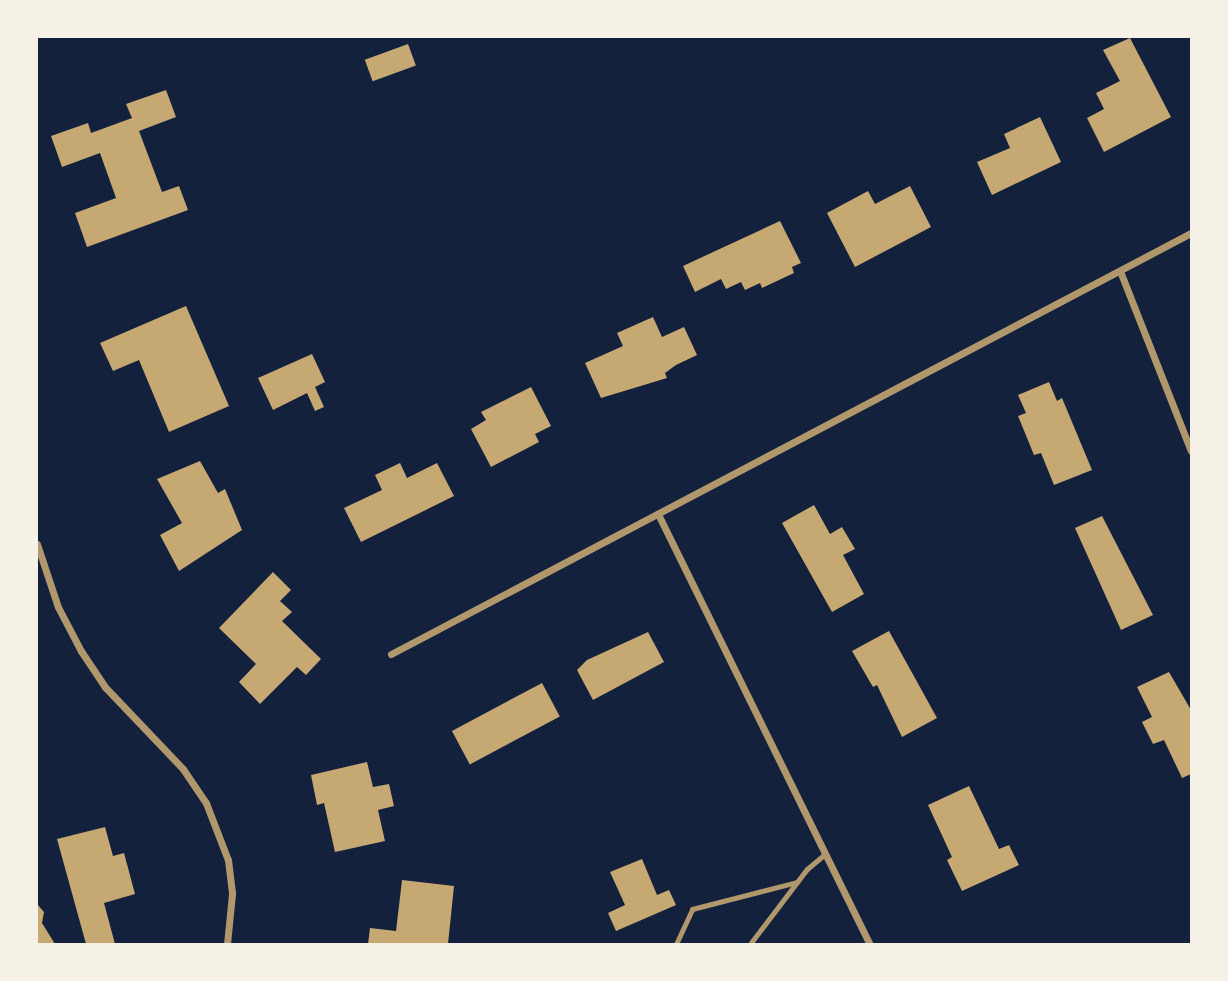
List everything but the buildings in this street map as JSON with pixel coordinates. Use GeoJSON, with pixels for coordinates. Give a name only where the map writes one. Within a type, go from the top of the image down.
{"type":"FeatureCollection","features":[{"type":"Feature","properties":{"kind":"street"},"geometry":{"type":"LineString","coordinates":[[391,654],[1191,233]]}},
{"type":"Feature","properties":{"kind":"street"},"geometry":{"type":"LineString","coordinates":[[1119,271],[1191,451]]}},
{"type":"Feature","properties":{"kind":"street"},"geometry":{"type":"LineString","coordinates":[[657,514],[870,944]]}},
{"type":"Feature","properties":{"kind":"street"},"geometry":{"type":"LineString","coordinates":[[37,544],[58,607],[81,651],[105,687],[183,769],[206,803],[228,860],[232,894],[227,944]]}},
{"type":"Feature","properties":{"kind":"lane"},"geometry":{"type":"LineString","coordinates":[[750,944],[797,882],[825,854]]}},
{"type":"Feature","properties":{"kind":"lane"},"geometry":{"type":"LineString","coordinates":[[676,944],[691,909],[797,882]]}}]}
